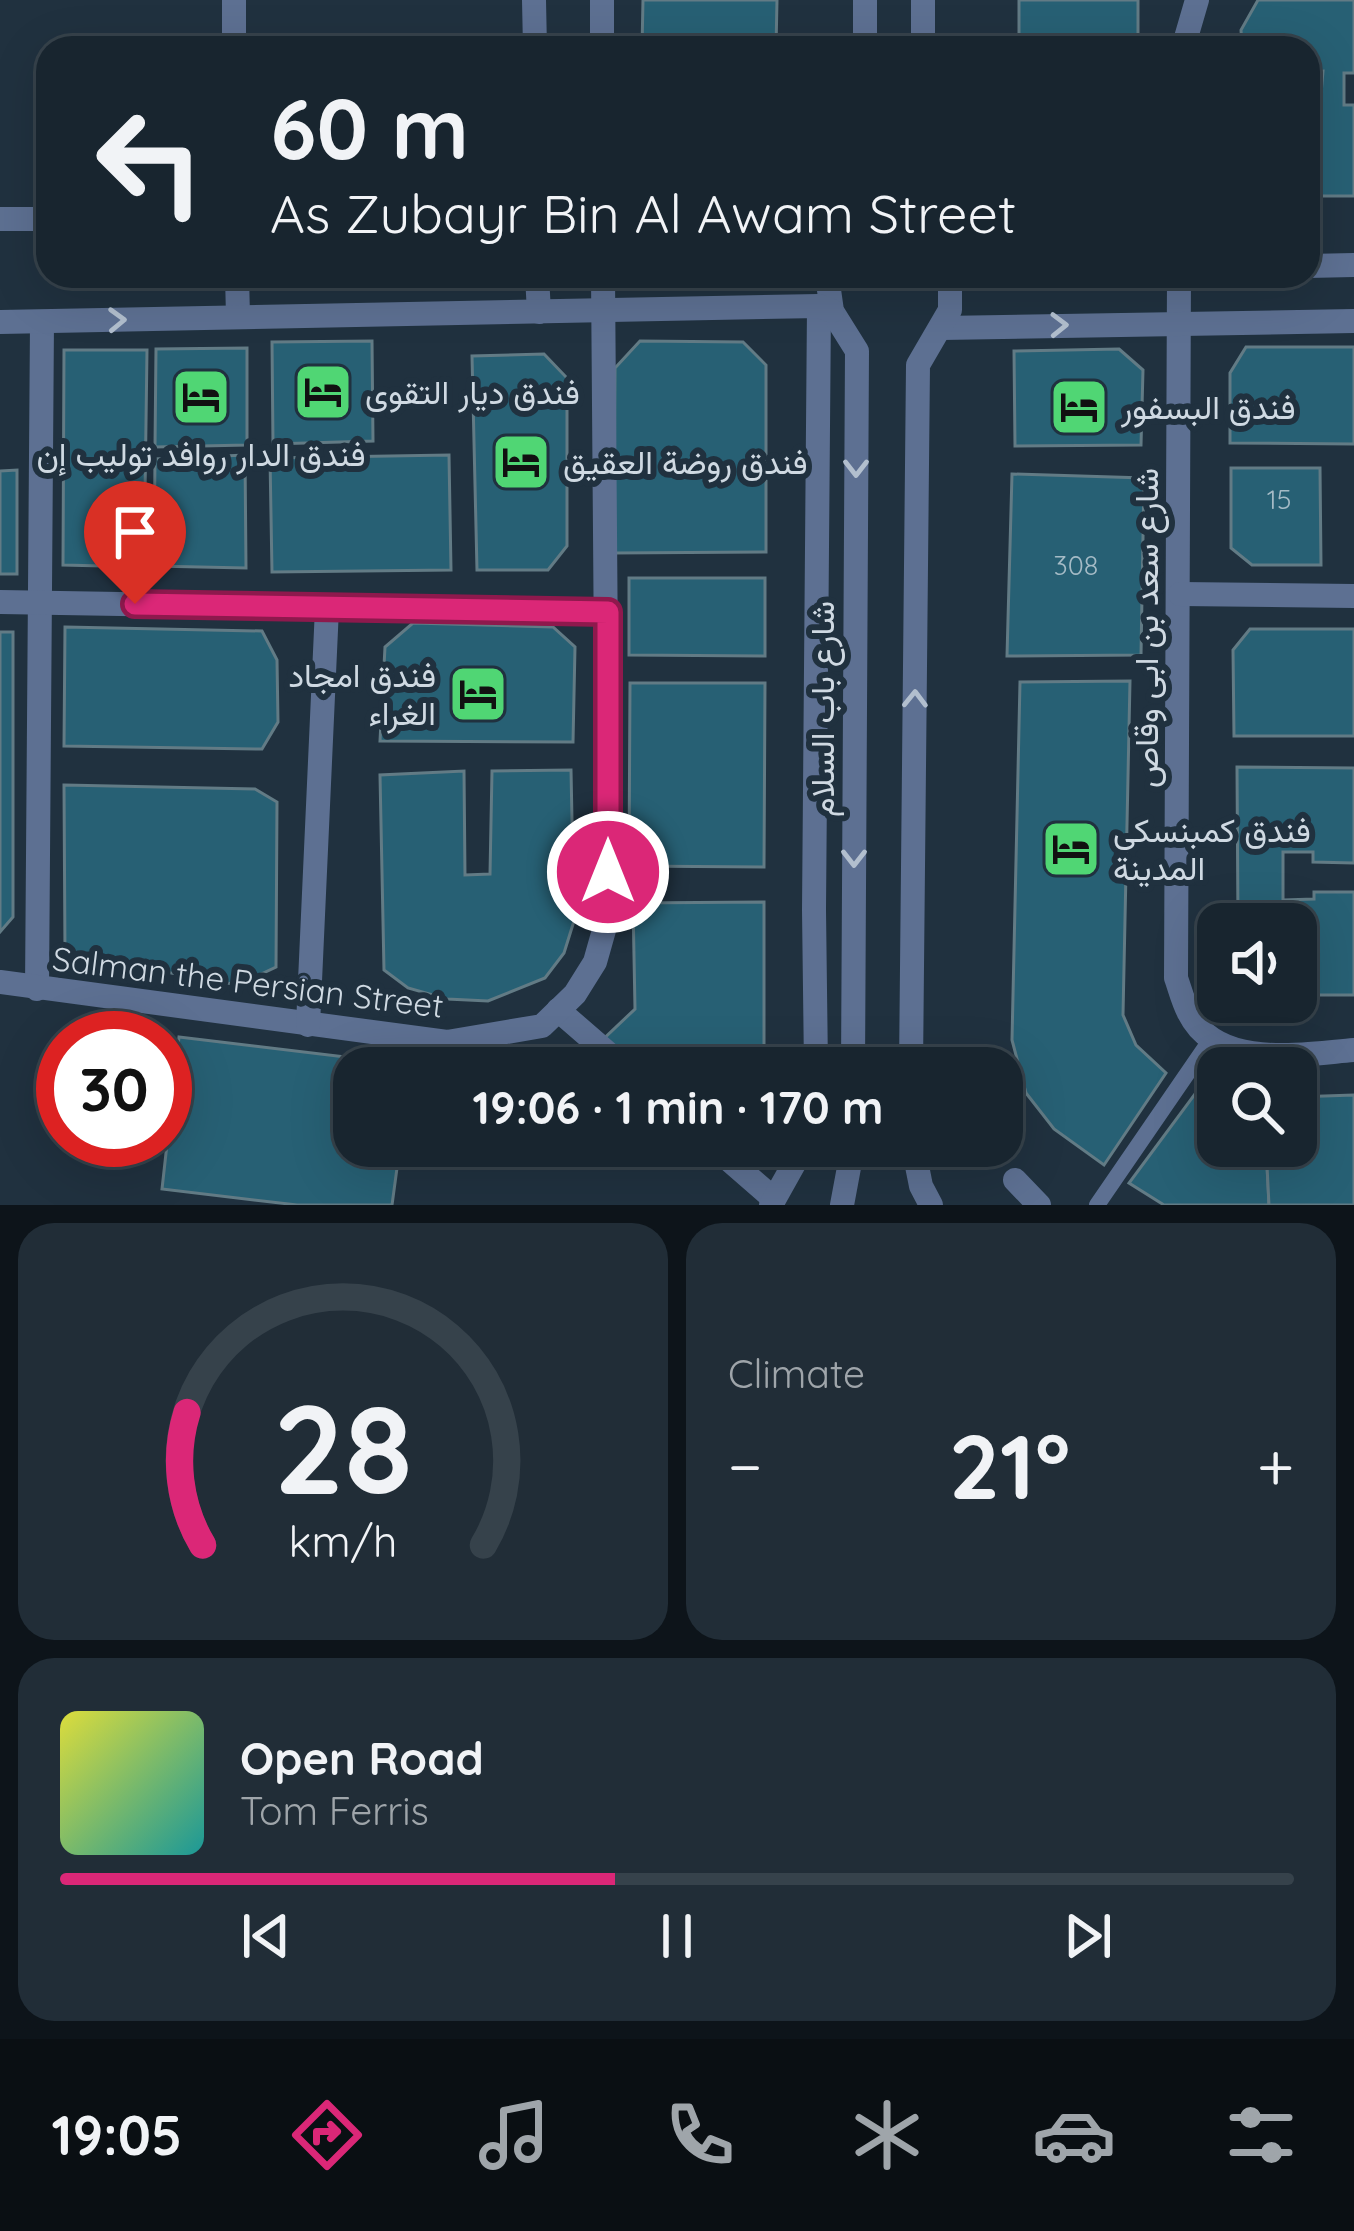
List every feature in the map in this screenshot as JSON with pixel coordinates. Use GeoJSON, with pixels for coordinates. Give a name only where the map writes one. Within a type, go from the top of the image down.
{"type":"FeatureCollection","features":[{"type":"Feature","properties":{"kind":"street"},"geometry":{"type":"LineString","coordinates":[[234,0],[234,36]]}},
{"type":"Feature","properties":{"kind":"street"},"geometry":{"type":"LineString","coordinates":[[534,0],[535,36]]}},
{"type":"Feature","properties":{"kind":"street"},"geometry":{"type":"LineString","coordinates":[[602,0],[602,36]]}},
{"type":"Feature","properties":{"kind":"street"},"geometry":{"type":"LineString","coordinates":[[865,0],[865,36]]}},
{"type":"Feature","properties":{"kind":"street"},"geometry":{"type":"LineString","coordinates":[[923,0],[923,36]]}},
{"type":"Feature","properties":{"kind":"street"},"geometry":{"type":"LineString","coordinates":[[1187,36],[1198,0]]}},
{"type":"Feature","properties":{"kind":"street"},"geometry":{"type":"LineString","coordinates":[[0,219],[36,219]]}},
{"type":"Feature","properties":{"kind":"street"},"geometry":{"type":"LineString","coordinates":[[1320,266],[1354,266]]}},
{"type":"Feature","properties":{"kind":"street"},"geometry":{"type":"LineString","coordinates":[[237,288],[238,316]]}},
{"type":"Feature","properties":{"kind":"street"},"geometry":{"type":"LineString","coordinates":[[537,288],[538,312]]}},
{"type":"Feature","properties":{"kind":"street","name":"Salman the Persian Street"},"geometry":{"type":"LineString","coordinates":[[0,982],[447,1042],[542,1026],[558,1010],[595,962],[608,916],[603,288]]}},
{"type":"Feature","properties":{"kind":"street"},"geometry":{"type":"LineString","coordinates":[[816,1047],[814,910],[827,288]]}},
{"type":"Feature","properties":{"kind":"street"},"geometry":{"type":"LineString","coordinates":[[911,1047],[918,365],[942,328],[953,288]]}},
{"type":"Feature","properties":{"kind":"street","name":"شارع سعد بن ابى وقاص"},"geometry":{"type":"LineString","coordinates":[[1179,288],[1176,978],[1190,1017],[1211,1039]]}},
{"type":"Feature","properties":{"kind":"street"},"geometry":{"type":"LineString","coordinates":[[0,322],[826,308]]}},
{"type":"Feature","properties":{"kind":"street","name":"شارع باب السلام"},"geometry":{"type":"LineString","coordinates":[[826,308],[857,351],[853,1047]]}},
{"type":"Feature","properties":{"kind":"street"},"geometry":{"type":"LineString","coordinates":[[942,328],[1354,321]]}},
{"type":"Feature","properties":{"kind":"street"},"geometry":{"type":"LineString","coordinates":[[37,989],[42,322]]}},
{"type":"Feature","properties":{"kind":"street"},"geometry":{"type":"LineString","coordinates":[[1180,594],[1354,596]]}},
{"type":"Feature","properties":{"kind":"street"},"geometry":{"type":"LineString","coordinates":[[0,602],[608,612]]}},
{"type":"Feature","properties":{"kind":"street"},"geometry":{"type":"LineString","coordinates":[[308,1025],[327,608]]}},
{"type":"Feature","properties":{"kind":"street"},"geometry":{"type":"LineString","coordinates":[[558,1010],[601,1047]]}},
{"type":"Feature","properties":{"kind":"street"},"geometry":{"type":"LineString","coordinates":[[1211,1039],[1240,1051],[1289,1056],[1354,1050]]}},
{"type":"Feature","properties":{"kind":"street"},"geometry":{"type":"LineString","coordinates":[[735,1167],[772,1202],[792,1167]]}},
{"type":"Feature","properties":{"kind":"street"},"geometry":{"type":"LineString","coordinates":[[842,1205],[849,1167]]}},
{"type":"Feature","properties":{"kind":"street"},"geometry":{"type":"LineString","coordinates":[[917,1167],[931,1205]]}},
{"type":"Feature","properties":{"kind":"street"},"geometry":{"type":"LineString","coordinates":[[1015,1180],[1039,1205]]}},
{"type":"Feature","properties":{"kind":"lane"},"geometry":{"type":"LineString","coordinates":[[1097,1205],[1211,1039]]}},
{"type":"Feature","properties":{"kind":"building"},"geometry":{"type":"Polygon","coordinates":[[[643,0],[777,0],[776,36],[642,36],[643,0]]]}},
{"type":"Feature","properties":{"kind":"building"},"geometry":{"type":"Polygon","coordinates":[[[1019,0],[1138,0],[1138,36],[1019,36],[1019,0]]]}},
{"type":"Feature","properties":{"kind":"building"},"geometry":{"type":"Polygon","coordinates":[[[1258,0],[1354,0],[1354,73],[1344,73],[1344,105],[1354,105],[1354,196],[1320,196],[1320,36],[1241,36],[1258,0]]]}},
{"type":"Feature","properties":{"kind":"building","name":"فندق ديار التقوى"},"geometry":{"type":"Polygon","coordinates":[[[372,341],[373,441],[273,444],[272,342],[372,341]]]}},
{"type":"Feature","properties":{"kind":"building"},"geometry":{"type":"Polygon","coordinates":[[[640,341],[743,342],[766,365],[766,552],[614,553],[615,368],[640,341]]]}},
{"type":"Feature","properties":{"kind":"building"},"geometry":{"type":"Polygon","coordinates":[[[1246,347],[1354,347],[1354,444],[1230,443],[1230,373],[1246,347]]]}},
{"type":"Feature","properties":{"kind":"building","name":"فندق الدار روافد توليب إن"},"geometry":{"type":"Polygon","coordinates":[[[247,348],[247,445],[155,447],[156,349],[247,348]]]}},
{"type":"Feature","properties":{"kind":"building","name":"فندق البسفور"},"geometry":{"type":"Polygon","coordinates":[[[1119,349],[1143,370],[1141,445],[1015,446],[1014,351],[1119,349]]]}},
{"type":"Feature","properties":{"kind":"building"},"geometry":{"type":"Polygon","coordinates":[[[64,350],[147,350],[144,567],[63,565],[64,350]]]}},
{"type":"Feature","properties":{"kind":"building","name":"فندق روضة العقيق"},"geometry":{"type":"Polygon","coordinates":[[[544,354],[567,378],[567,546],[548,570],[477,570],[472,356],[544,354]]]}},
{"type":"Feature","properties":{"kind":"building"},"geometry":{"type":"Polygon","coordinates":[[[245,455],[246,568],[154,566],[155,459],[245,455]]]}},
{"type":"Feature","properties":{"kind":"building"},"geometry":{"type":"Polygon","coordinates":[[[449,455],[451,570],[272,572],[270,458],[449,455]]]}},
{"type":"Feature","properties":{"kind":"building"},"geometry":{"type":"Polygon","coordinates":[[[1231,468],[1320,468],[1321,565],[1252,565],[1231,548],[1231,468]]]}},
{"type":"Feature","properties":{"kind":"building"},"geometry":{"type":"Polygon","coordinates":[[[17,470],[17,574],[0,574],[0,471],[17,470]]]}},
{"type":"Feature","properties":{"kind":"building"},"geometry":{"type":"Polygon","coordinates":[[[1012,474],[1144,478],[1141,655],[1007,656],[1012,474]]]}},
{"type":"Feature","properties":{"kind":"building"},"geometry":{"type":"Polygon","coordinates":[[[629,578],[765,578],[765,656],[629,655],[629,578]]]}},
{"type":"Feature","properties":{"kind":"building","name":"فندق امجاد الغراء"},"geometry":{"type":"Polygon","coordinates":[[[413,623],[553,627],[575,647],[573,742],[380,741],[385,647],[413,623]]]}},
{"type":"Feature","properties":{"kind":"building"},"geometry":{"type":"Polygon","coordinates":[[[65,627],[262,631],[277,660],[278,722],[262,749],[64,746],[65,627]]]}},
{"type":"Feature","properties":{"kind":"building"},"geometry":{"type":"Polygon","coordinates":[[[1250,629],[1354,629],[1354,736],[1234,736],[1233,650],[1250,629]]]}},
{"type":"Feature","properties":{"kind":"building"},"geometry":{"type":"Polygon","coordinates":[[[0,632],[13,632],[13,917],[0,932],[0,632]]]}},
{"type":"Feature","properties":{"kind":"building","name":"فندق كمبنسكي المدينة"},"geometry":{"type":"Polygon","coordinates":[[[1130,681],[1123,1015],[1136,1045],[1166,1073],[1104,1165],[1054,1129],[1026,1093],[1023,1047],[1014,1047],[1012,1040],[1020,682],[1130,681]]]}},
{"type":"Feature","properties":{"kind":"building"},"geometry":{"type":"Polygon","coordinates":[[[630,683],[765,683],[764,867],[629,866],[630,683]]]}},
{"type":"Feature","properties":{"kind":"building"},"geometry":{"type":"Polygon","coordinates":[[[1237,767],[1354,768],[1354,863],[1313,862],[1313,852],[1283,852],[1283,900],[1314,899],[1314,892],[1354,892],[1354,995],[1317,995],[1317,903],[1238,903],[1237,767]]]}},
{"type":"Feature","properties":{"kind":"building"},"geometry":{"type":"Polygon","coordinates":[[[571,770],[574,921],[564,953],[545,978],[488,1001],[447,999],[408,988],[384,970],[380,775],[464,771],[465,875],[490,874],[492,771],[571,770]]]}},
{"type":"Feature","properties":{"kind":"building"},"geometry":{"type":"Polygon","coordinates":[[[64,785],[255,789],[277,802],[276,967],[238,985],[65,954],[64,785]]]}},
{"type":"Feature","properties":{"kind":"building"},"geometry":{"type":"Polygon","coordinates":[[[764,902],[764,1047],[595,1047],[635,1009],[633,903],[764,902]]]}},
{"type":"Feature","properties":{"kind":"building"},"geometry":{"type":"Polygon","coordinates":[[[192,1039],[333,1056],[333,1167],[397,1167],[392,1205],[297,1205],[162,1189],[164,1167],[192,1167],[192,1039]]]}},
{"type":"Feature","properties":{"kind":"building"},"geometry":{"type":"Polygon","coordinates":[[[1197,1091],[1197,1167],[1267,1167],[1269,1205],[1164,1205],[1129,1183],[1197,1091]]]}},
{"type":"Feature","properties":{"kind":"building"},"geometry":{"type":"Polygon","coordinates":[[[1354,1095],[1354,1205],[1269,1205],[1267,1167],[1317,1167],[1317,1096],[1354,1095]]]}},
{"type":"Feature","properties":{"kind":"place","name":"فندق ديار التقوى"},"geometry":{"type":"Point","coordinates":[323,392]}},
{"type":"Feature","properties":{"kind":"place","name":"فندق الدار روافد توليب إن"},"geometry":{"type":"Point","coordinates":[201,397]}},
{"type":"Feature","properties":{"kind":"place","name":"فندق البسفور"},"geometry":{"type":"Point","coordinates":[1079,407]}},
{"type":"Feature","properties":{"kind":"place","name":"فندق روضة العقيق"},"geometry":{"type":"Point","coordinates":[521,462]}},
{"type":"Feature","properties":{"kind":"place","name":"فندق امجاد الغراء"},"geometry":{"type":"Point","coordinates":[478,694]}},
{"type":"Feature","properties":{"kind":"place","name":"فندق كمبنسكي المدينة"},"geometry":{"type":"Point","coordinates":[1071,849]}},
{"type":"Feature","properties":{"kind":"route"},"geometry":{"type":"LineString","coordinates":[[135,604],[608,612],[608,872]]}}]}
